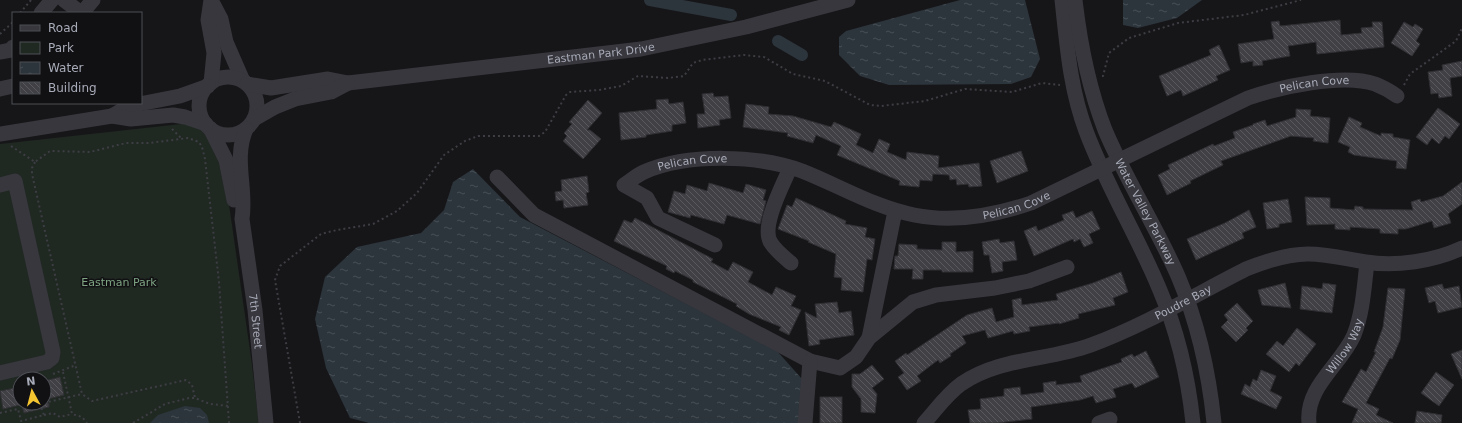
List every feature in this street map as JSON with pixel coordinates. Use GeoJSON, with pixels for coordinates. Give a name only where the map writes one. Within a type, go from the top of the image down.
{"type":"FeatureCollection","features":[{"type":"Feature","properties":{"kind":"street"},"geometry":{"type":"LineString","coordinates":[[42,12],[52,0]]}},
{"type":"Feature","properties":{"kind":"street"},"geometry":{"type":"LineString","coordinates":[[64,0],[80,12]]}},
{"type":"Feature","properties":{"kind":"street"},"geometry":{"type":"LineString","coordinates":[[82,12],[93,0]]}},
{"type":"Feature","properties":{"kind":"street","name":"Eastman Park Drive"},"geometry":{"type":"LineString","coordinates":[[245,82],[271,88],[328,79],[348,83],[641,49],[753,26],[848,0]]}},
{"type":"Feature","properties":{"kind":"street","name":"Water Valley Parkway"},"geometry":{"type":"LineString","coordinates":[[1062,0],[1072,83],[1086,131],[1168,309],[1185,368],[1193,423]]}},
{"type":"Feature","properties":{"kind":"street","name":"Water Valley Parkway"},"geometry":{"type":"LineString","coordinates":[[1075,0],[1090,79],[1105,129],[1177,275],[1187,299],[1201,343],[1207,371],[1214,423]]}},
{"type":"Feature","properties":{"kind":"street"},"geometry":{"type":"LineString","coordinates":[[0,134],[112,116],[131,119],[173,115],[185,117],[208,126],[224,135],[240,133],[250,124],[257,110],[257,100],[253,91],[245,82],[226,42],[221,19],[211,1]]}},
{"type":"Feature","properties":{"kind":"street"},"geometry":{"type":"LineString","coordinates":[[208,126],[200,109],[200,101],[209,85],[214,53],[208,20],[211,1]]}},
{"type":"Feature","properties":{"kind":"street"},"geometry":{"type":"LineString","coordinates":[[0,52],[10,50],[12,48]]}},
{"type":"Feature","properties":{"kind":"street"},"geometry":{"type":"LineString","coordinates":[[142,103],[180,96],[223,78],[236,78],[245,82]]}},
{"type":"Feature","properties":{"kind":"street","name":"Pelican Cove"},"geometry":{"type":"LineString","coordinates":[[715,245],[658,218],[647,198],[624,185],[644,172],[669,164],[701,160],[741,158],[790,168],[812,176],[875,205],[895,211],[932,218],[988,216],[1030,203],[1248,98],[1291,85],[1350,80],[1369,82],[1384,88],[1397,96]]}},
{"type":"Feature","properties":{"kind":"street","name":"Eastman Park Drive"},"geometry":{"type":"LineString","coordinates":[[250,124],[275,107],[295,99],[331,92],[348,83]]}},
{"type":"Feature","properties":{"kind":"street"},"geometry":{"type":"LineString","coordinates":[[0,89],[12,86]]}},
{"type":"Feature","properties":{"kind":"street"},"geometry":{"type":"LineString","coordinates":[[112,116],[129,106],[139,104]]}},
{"type":"Feature","properties":{"kind":"street","name":"7th Street"},"geometry":{"type":"LineString","coordinates":[[250,124],[240,150],[239,165],[244,205],[242,220],[254,310],[266,423]]}},
{"type":"Feature","properties":{"kind":"street","name":"7th Street"},"geometry":{"type":"LineString","coordinates":[[208,126],[226,160],[235,206],[242,220]]}},
{"type":"Feature","properties":{"kind":"street"},"geometry":{"type":"LineString","coordinates":[[790,168],[770,218],[767,232],[770,242],[791,262]]}},
{"type":"Feature","properties":{"kind":"street"},"geometry":{"type":"LineString","coordinates":[[497,177],[534,215],[810,361],[840,368],[856,357],[869,338],[913,302],[936,295],[995,288],[1029,281],[1067,267]]}},
{"type":"Feature","properties":{"kind":"street"},"geometry":{"type":"LineString","coordinates":[[0,185],[15,182],[53,352],[52,358],[48,362],[0,373]]}},
{"type":"Feature","properties":{"kind":"street"},"geometry":{"type":"LineString","coordinates":[[869,338],[895,211]]}},
{"type":"Feature","properties":{"kind":"street","name":"Poudre Bay"},"geometry":{"type":"LineString","coordinates":[[924,423],[950,393],[961,384],[988,369],[1010,362],[1080,349],[1135,326],[1246,269],[1277,259],[1293,256],[1323,255],[1367,263],[1420,261],[1447,254],[1462,248]]}},
{"type":"Feature","properties":{"kind":"street","name":"Willow Way"},"geometry":{"type":"LineString","coordinates":[[1309,423],[1311,403],[1315,393],[1347,348],[1354,335],[1361,310],[1367,263]]}},
{"type":"Feature","properties":{"kind":"street"},"geometry":{"type":"LineString","coordinates":[[805,423],[810,361]]}},
{"type":"Feature","properties":{"kind":"path"},"geometry":{"type":"LineString","coordinates":[[21,12],[31,0]]}},
{"type":"Feature","properties":{"kind":"path"},"geometry":{"type":"LineString","coordinates":[[1090,79],[1103,76],[1109,53],[1129,38],[1178,23],[1244,15],[1301,0]]}},
{"type":"Feature","properties":{"kind":"path"},"geometry":{"type":"LineString","coordinates":[[0,34],[12,23]]}},
{"type":"Feature","properties":{"kind":"path"},"geometry":{"type":"LineString","coordinates":[[1397,96],[1410,74],[1456,42],[1462,28]]}},
{"type":"Feature","properties":{"kind":"path"},"geometry":{"type":"LineString","coordinates":[[300,423],[275,280],[280,266],[321,234],[373,224],[397,211],[417,193],[444,155],[465,141],[478,136],[539,136],[545,132],[566,95],[570,92],[599,90],[621,86],[638,76],[668,78],[684,76],[693,63],[702,60],[744,55],[769,58],[793,74],[825,81],[870,105],[881,106],[925,101],[965,89],[1012,92],[1042,84],[1058,86],[1072,83]]}},
{"type":"Feature","properties":{"kind":"path"},"geometry":{"type":"LineString","coordinates":[[171,128],[182,139]]}},
{"type":"Feature","properties":{"kind":"path"},"geometry":{"type":"LineString","coordinates":[[195,398],[192,385],[186,380],[92,401],[82,394],[32,174],[32,168],[35,162],[50,151],[90,152],[126,143],[149,143],[182,139],[193,139],[199,142],[204,152],[219,282],[229,406],[229,423]]}},
{"type":"Feature","properties":{"kind":"path"},"geometry":{"type":"LineString","coordinates":[[11,146],[35,162]]}},
{"type":"Feature","properties":{"kind":"path"},"geometry":{"type":"LineString","coordinates":[[63,372],[72,414]]}},
{"type":"Feature","properties":{"kind":"path"},"geometry":{"type":"LineString","coordinates":[[52,401],[82,394]]}},
{"type":"Feature","properties":{"kind":"path"},"geometry":{"type":"LineString","coordinates":[[133,423],[165,404],[195,398],[210,404],[229,406]]}},
{"type":"Feature","properties":{"kind":"path"},"geometry":{"type":"LineString","coordinates":[[0,413],[18,409],[21,421],[53,413],[60,418],[72,414],[82,417],[87,423]]}},
{"type":"Feature","properties":{"kind":"path"},"geometry":{"type":"LineString","coordinates":[[43,411],[44,415]]}},
{"type":"Feature","properties":{"kind":"green space","name":"Eastman Park"},"geometry":{"type":"Polygon","coordinates":[[[208,121],[218,128],[259,423],[0,423],[0,144],[208,121]]]}},
{"type":"Feature","properties":{"kind":"water"},"geometry":{"type":"Polygon","coordinates":[[[960,0],[1025,0],[1040,59],[1031,77],[1011,84],[889,85],[860,76],[839,55],[839,37],[846,31],[960,0]]]}},
{"type":"Feature","properties":{"kind":"water"},"geometry":{"type":"Polygon","coordinates":[[[1123,0],[1202,0],[1177,18],[1138,28],[1123,25],[1123,0]]]}},
{"type":"Feature","properties":{"kind":"water"},"geometry":{"type":"Polygon","coordinates":[[[473,169],[520,217],[777,351],[802,379],[799,423],[369,423],[350,418],[326,368],[315,319],[325,277],[357,247],[421,233],[444,210],[453,182],[473,169]]]}},
{"type":"Feature","properties":{"kind":"water"},"geometry":{"type":"Polygon","coordinates":[[[185,406],[200,408],[207,415],[209,423],[150,423],[158,415],[185,406]]]}},
{"type":"Feature","properties":{"kind":"building"},"geometry":{"type":"Polygon","coordinates":[[[1340,20],[1341,35],[1362,33],[1361,28],[1373,27],[1372,22],[1382,22],[1384,47],[1317,54],[1316,42],[1288,46],[1290,56],[1262,61],[1263,65],[1253,66],[1253,61],[1241,63],[1238,44],[1274,39],[1271,22],[1279,21],[1280,26],[1340,20]]]}},
{"type":"Feature","properties":{"kind":"building"},"geometry":{"type":"Polygon","coordinates":[[[1404,22],[1413,27],[1415,24],[1423,29],[1416,41],[1420,44],[1412,56],[1391,43],[1404,22]]]}},
{"type":"Feature","properties":{"kind":"building"},"geometry":{"type":"Polygon","coordinates":[[[1219,45],[1230,70],[1216,76],[1218,80],[1183,96],[1181,90],[1167,96],[1159,76],[1211,55],[1209,50],[1219,45]]]}},
{"type":"Feature","properties":{"kind":"building"},"geometry":{"type":"Polygon","coordinates":[[[1462,61],[1462,76],[1450,78],[1452,96],[1439,98],[1438,93],[1431,94],[1428,72],[1443,70],[1442,65],[1462,61]]]}},
{"type":"Feature","properties":{"kind":"building"},"geometry":{"type":"Polygon","coordinates":[[[713,93],[714,97],[728,96],[731,118],[719,120],[720,125],[698,128],[697,114],[705,114],[702,94],[713,93]]]}},
{"type":"Feature","properties":{"kind":"building"},"geometry":{"type":"Polygon","coordinates":[[[668,99],[669,104],[683,102],[686,123],[672,125],[672,131],[646,135],[646,137],[621,140],[619,113],[657,109],[656,100],[668,99]]]}},
{"type":"Feature","properties":{"kind":"building"},"geometry":{"type":"Polygon","coordinates":[[[588,100],[602,113],[587,130],[590,130],[601,139],[583,159],[563,141],[567,136],[564,133],[572,124],[569,122],[588,100]]]}},
{"type":"Feature","properties":{"kind":"building"},"geometry":{"type":"Polygon","coordinates":[[[746,104],[769,107],[768,114],[793,116],[831,127],[834,122],[861,134],[856,145],[873,153],[879,139],[890,144],[887,152],[906,160],[907,152],[939,156],[938,168],[979,163],[982,186],[969,187],[968,184],[957,185],[956,179],[950,180],[949,175],[933,174],[932,181],[920,180],[919,187],[899,185],[900,181],[837,155],[841,146],[816,135],[813,143],[787,136],[788,133],[743,127],[746,104]]]}},
{"type":"Feature","properties":{"kind":"building"},"geometry":{"type":"Polygon","coordinates":[[[1438,108],[1460,124],[1449,139],[1445,136],[1439,144],[1432,138],[1427,145],[1416,137],[1438,108]]]}},
{"type":"Feature","properties":{"kind":"building"},"geometry":{"type":"Polygon","coordinates":[[[1296,109],[1311,110],[1310,116],[1330,118],[1328,143],[1313,141],[1314,138],[1291,136],[1221,161],[1223,165],[1190,181],[1191,183],[1167,195],[1158,175],[1170,169],[1168,165],[1213,144],[1214,146],[1235,138],[1233,132],[1253,124],[1265,120],[1267,126],[1296,117],[1296,109]]]}},
{"type":"Feature","properties":{"kind":"building"},"geometry":{"type":"Polygon","coordinates":[[[1349,117],[1362,123],[1360,127],[1381,136],[1381,133],[1393,134],[1393,137],[1410,140],[1406,169],[1396,168],[1397,161],[1354,155],[1348,152],[1350,147],[1338,142],[1349,117]]]}},
{"type":"Feature","properties":{"kind":"building"},"geometry":{"type":"Polygon","coordinates":[[[1021,151],[1028,171],[997,183],[990,161],[1021,151]]]}},
{"type":"Feature","properties":{"kind":"building"},"geometry":{"type":"Polygon","coordinates":[[[587,176],[589,192],[586,193],[588,205],[564,208],[563,200],[556,201],[555,192],[562,191],[561,180],[587,176]]]}},
{"type":"Feature","properties":{"kind":"building"},"geometry":{"type":"Polygon","coordinates":[[[1462,182],[1462,204],[1448,214],[1451,223],[1434,228],[1432,221],[1406,229],[1398,229],[1398,234],[1380,233],[1380,229],[1350,227],[1350,230],[1335,229],[1335,224],[1307,225],[1305,197],[1330,198],[1330,208],[1354,210],[1355,206],[1363,207],[1363,209],[1413,210],[1411,202],[1420,199],[1421,202],[1443,196],[1462,182]]]}},
{"type":"Feature","properties":{"kind":"building"},"geometry":{"type":"Polygon","coordinates":[[[709,183],[743,193],[746,184],[766,190],[763,200],[766,201],[760,224],[727,215],[724,224],[691,215],[690,218],[668,212],[674,191],[685,194],[687,185],[707,191],[709,183]]]}},
{"type":"Feature","properties":{"kind":"building"},"geometry":{"type":"Polygon","coordinates":[[[796,198],[846,221],[845,224],[867,228],[865,237],[875,239],[872,260],[867,259],[863,292],[841,290],[842,278],[834,277],[836,254],[808,242],[809,241],[778,229],[787,205],[792,207],[796,198]]]}},
{"type":"Feature","properties":{"kind":"building"},"geometry":{"type":"Polygon","coordinates":[[[1288,199],[1292,222],[1279,224],[1279,227],[1267,229],[1263,203],[1288,199]]]}},
{"type":"Feature","properties":{"kind":"building"},"geometry":{"type":"Polygon","coordinates":[[[1249,210],[1256,227],[1242,233],[1244,238],[1196,260],[1187,239],[1225,223],[1249,210]]]}},
{"type":"Feature","properties":{"kind":"building"},"geometry":{"type":"Polygon","coordinates":[[[1073,211],[1076,218],[1092,211],[1100,229],[1089,234],[1093,243],[1084,247],[1080,239],[1074,242],[1073,239],[1034,256],[1024,231],[1036,226],[1038,231],[1064,220],[1062,215],[1073,211]]]}},
{"type":"Feature","properties":{"kind":"building"},"geometry":{"type":"Polygon","coordinates":[[[635,218],[713,259],[711,262],[728,271],[733,262],[753,272],[748,282],[772,295],[776,287],[796,296],[791,306],[801,310],[789,335],[779,330],[781,327],[749,314],[736,306],[737,304],[693,282],[693,280],[675,271],[674,273],[666,269],[667,266],[614,241],[624,220],[632,223],[635,218]]]}},
{"type":"Feature","properties":{"kind":"building"},"geometry":{"type":"Polygon","coordinates":[[[999,239],[1000,243],[1014,241],[1017,260],[1002,262],[1003,271],[992,273],[989,255],[984,255],[982,242],[999,239]]]}},
{"type":"Feature","properties":{"kind":"building"},"geometry":{"type":"Polygon","coordinates":[[[942,242],[956,242],[956,252],[973,251],[973,272],[942,272],[942,270],[923,270],[923,279],[912,279],[913,269],[894,269],[895,256],[898,256],[899,244],[917,245],[917,249],[942,250],[942,242]]]}},
{"type":"Feature","properties":{"kind":"building"},"geometry":{"type":"Polygon","coordinates":[[[1121,272],[1128,292],[1113,298],[1115,305],[1078,314],[1079,318],[1059,324],[1029,327],[1030,331],[1014,334],[1013,331],[988,338],[985,330],[962,336],[966,343],[950,354],[951,356],[940,363],[938,360],[917,376],[921,381],[907,390],[898,377],[904,373],[895,361],[906,353],[907,355],[967,315],[992,308],[996,322],[1014,317],[1012,300],[1021,298],[1022,305],[1058,300],[1056,294],[1093,283],[1121,272]]]}},
{"type":"Feature","properties":{"kind":"building"},"geometry":{"type":"Polygon","coordinates":[[[1285,283],[1291,308],[1262,305],[1258,290],[1285,283]]]}},
{"type":"Feature","properties":{"kind":"building"},"geometry":{"type":"Polygon","coordinates":[[[1323,283],[1336,285],[1332,313],[1300,309],[1302,286],[1322,289],[1323,283]]]}},
{"type":"Feature","properties":{"kind":"building"},"geometry":{"type":"Polygon","coordinates":[[[1442,284],[1444,289],[1459,286],[1462,307],[1438,313],[1435,301],[1429,303],[1425,288],[1442,284]]]}},
{"type":"Feature","properties":{"kind":"building"},"geometry":{"type":"Polygon","coordinates":[[[1388,288],[1405,289],[1400,340],[1392,359],[1390,358],[1366,403],[1379,409],[1376,415],[1393,423],[1352,423],[1358,409],[1342,402],[1361,369],[1366,372],[1376,352],[1374,352],[1383,327],[1388,288]]]}},
{"type":"Feature","properties":{"kind":"building"},"geometry":{"type":"Polygon","coordinates":[[[837,302],[839,313],[851,311],[854,335],[819,340],[820,344],[809,346],[805,312],[817,318],[815,304],[837,302]]]}},
{"type":"Feature","properties":{"kind":"building"},"geometry":{"type":"Polygon","coordinates":[[[1237,303],[1253,321],[1246,328],[1248,330],[1236,342],[1221,327],[1228,320],[1224,315],[1237,303]]]}},
{"type":"Feature","properties":{"kind":"building"},"geometry":{"type":"Polygon","coordinates":[[[1297,328],[1316,344],[1299,366],[1296,363],[1289,372],[1266,354],[1277,341],[1283,346],[1297,328]]]}},
{"type":"Feature","properties":{"kind":"building"},"geometry":{"type":"Polygon","coordinates":[[[1462,350],[1462,379],[1451,354],[1462,350]]]}},
{"type":"Feature","properties":{"kind":"building"},"geometry":{"type":"Polygon","coordinates":[[[1146,351],[1159,377],[1135,388],[1132,383],[1113,389],[1116,397],[1096,403],[1093,396],[1080,400],[1031,407],[1032,419],[997,423],[970,423],[968,410],[981,409],[980,399],[1004,396],[1004,389],[1020,387],[1021,395],[1044,392],[1043,383],[1056,381],[1056,385],[1082,382],[1080,376],[1122,362],[1121,359],[1132,354],[1134,357],[1146,351]]]}},
{"type":"Feature","properties":{"kind":"building"},"geometry":{"type":"Polygon","coordinates":[[[872,365],[884,379],[872,388],[877,394],[875,413],[861,412],[861,399],[852,387],[852,374],[860,374],[872,365]]]}},
{"type":"Feature","properties":{"kind":"building"},"geometry":{"type":"Polygon","coordinates":[[[1261,370],[1276,376],[1270,391],[1282,397],[1276,409],[1241,394],[1245,384],[1250,387],[1253,379],[1257,381],[1261,370]]]}},
{"type":"Feature","properties":{"kind":"building"},"geometry":{"type":"Polygon","coordinates":[[[1436,372],[1454,385],[1439,406],[1421,393],[1436,372]]]}},
{"type":"Feature","properties":{"kind":"building"},"geometry":{"type":"Polygon","coordinates":[[[60,377],[64,395],[52,398],[52,379],[60,377]]]}},
{"type":"Feature","properties":{"kind":"building"},"geometry":{"type":"Polygon","coordinates":[[[12,389],[12,407],[3,409],[0,391],[12,389]]]}},
{"type":"Feature","properties":{"kind":"building"},"geometry":{"type":"Polygon","coordinates":[[[820,397],[842,397],[842,423],[820,423],[820,397]]]}},
{"type":"Feature","properties":{"kind":"building"},"geometry":{"type":"Polygon","coordinates":[[[1417,411],[1442,415],[1441,423],[1415,423],[1417,411]]]}},
{"type":"Feature","properties":{"kind":"waterway"},"geometry":{"type":"LineString","coordinates":[[650,0],[731,15]]}},
{"type":"Feature","properties":{"kind":"waterway"},"geometry":{"type":"LineString","coordinates":[[778,41],[802,55]]}}]}
